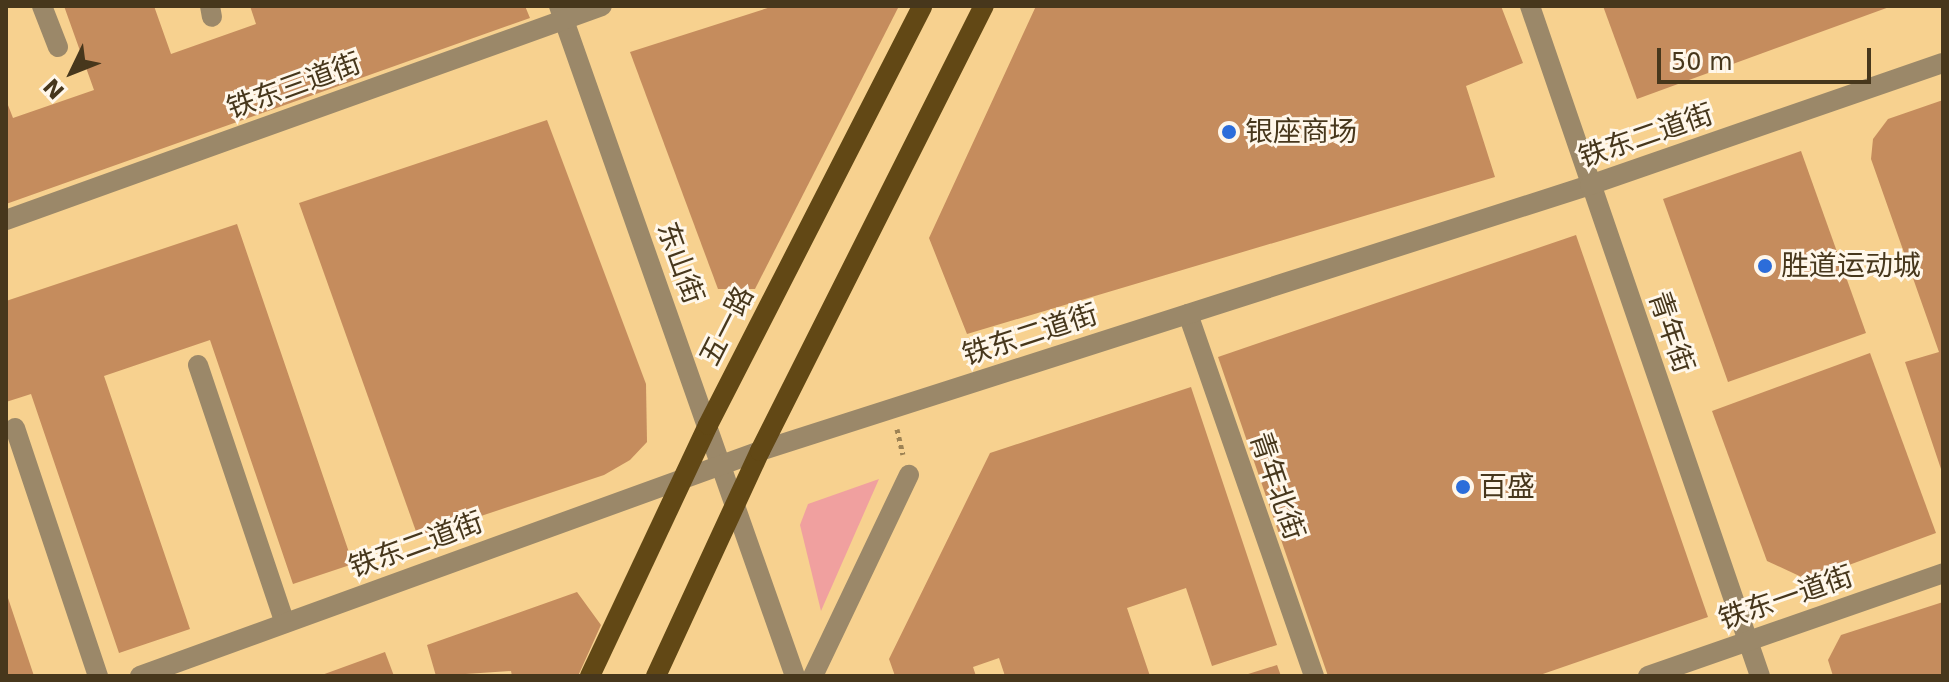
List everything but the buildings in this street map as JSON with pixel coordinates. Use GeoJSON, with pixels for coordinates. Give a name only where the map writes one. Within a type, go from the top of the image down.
{"type":"FeatureCollection","features":[{"type":"Feature","properties":{"kind":"main road","name":"五一路"},"geometry":{"type":"LineString","coordinates":[[590,676],[708,425],[922,6]]}},
{"type":"Feature","properties":{"kind":"main road"},"geometry":{"type":"LineString","coordinates":[[656,676],[760,451],[984,6]]}},
{"type":"Feature","properties":{"kind":"street"},"geometry":{"type":"LineString","coordinates":[[42,6],[58,47]]}},
{"type":"Feature","properties":{"kind":"street","name":"铁东三道街"},"geometry":{"type":"LineString","coordinates":[[6,220],[561,12],[602,6]]}},
{"type":"Feature","properties":{"kind":"street","name":"青年街"},"geometry":{"type":"LineString","coordinates":[[1530,6],[1760,676]]}},
{"type":"Feature","properties":{"kind":"street","name":"东山街"},"geometry":{"type":"LineString","coordinates":[[561,12],[708,425],[733,508],[795,676]]}},
{"type":"Feature","properties":{"kind":"street","name":"铁东二道街"},"geometry":{"type":"LineString","coordinates":[[140,676],[760,451],[1590,185],[1943,63]]}},
{"type":"Feature","properties":{"kind":"street","name":"青年北街"},"geometry":{"type":"LineString","coordinates":[[1188,314],[1314,676]]}},
{"type":"Feature","properties":{"kind":"street"},"geometry":{"type":"LineString","coordinates":[[198,365],[285,623]]}},
{"type":"Feature","properties":{"kind":"street"},"geometry":{"type":"LineString","coordinates":[[15,428],[98,676]]}},
{"type":"Feature","properties":{"kind":"street"},"geometry":{"type":"LineString","coordinates":[[813,676],[909,475]]}},
{"type":"Feature","properties":{"kind":"street","name":"铁东一道街"},"geometry":{"type":"LineString","coordinates":[[1648,676],[1943,573]]}},
{"type":"Feature","properties":{"kind":"path"},"geometry":{"type":"LineString","coordinates":[[891,409],[909,475]]}},
{"type":"Feature","properties":{"kind":"shaded area"},"geometry":{"type":"Polygon","coordinates":[[[879,479],[821,611],[800,525],[808,504],[879,479]]]}},
{"type":"Feature","properties":{"kind":"place","name":"银座商场"},"geometry":{"type":"Point","coordinates":[1229,132]}},
{"type":"Feature","properties":{"kind":"place","name":"胜道运动城"},"geometry":{"type":"Point","coordinates":[1765,266]}},
{"type":"Feature","properties":{"kind":"place","name":"百盛"},"geometry":{"type":"Point","coordinates":[1463,487]}}]}
